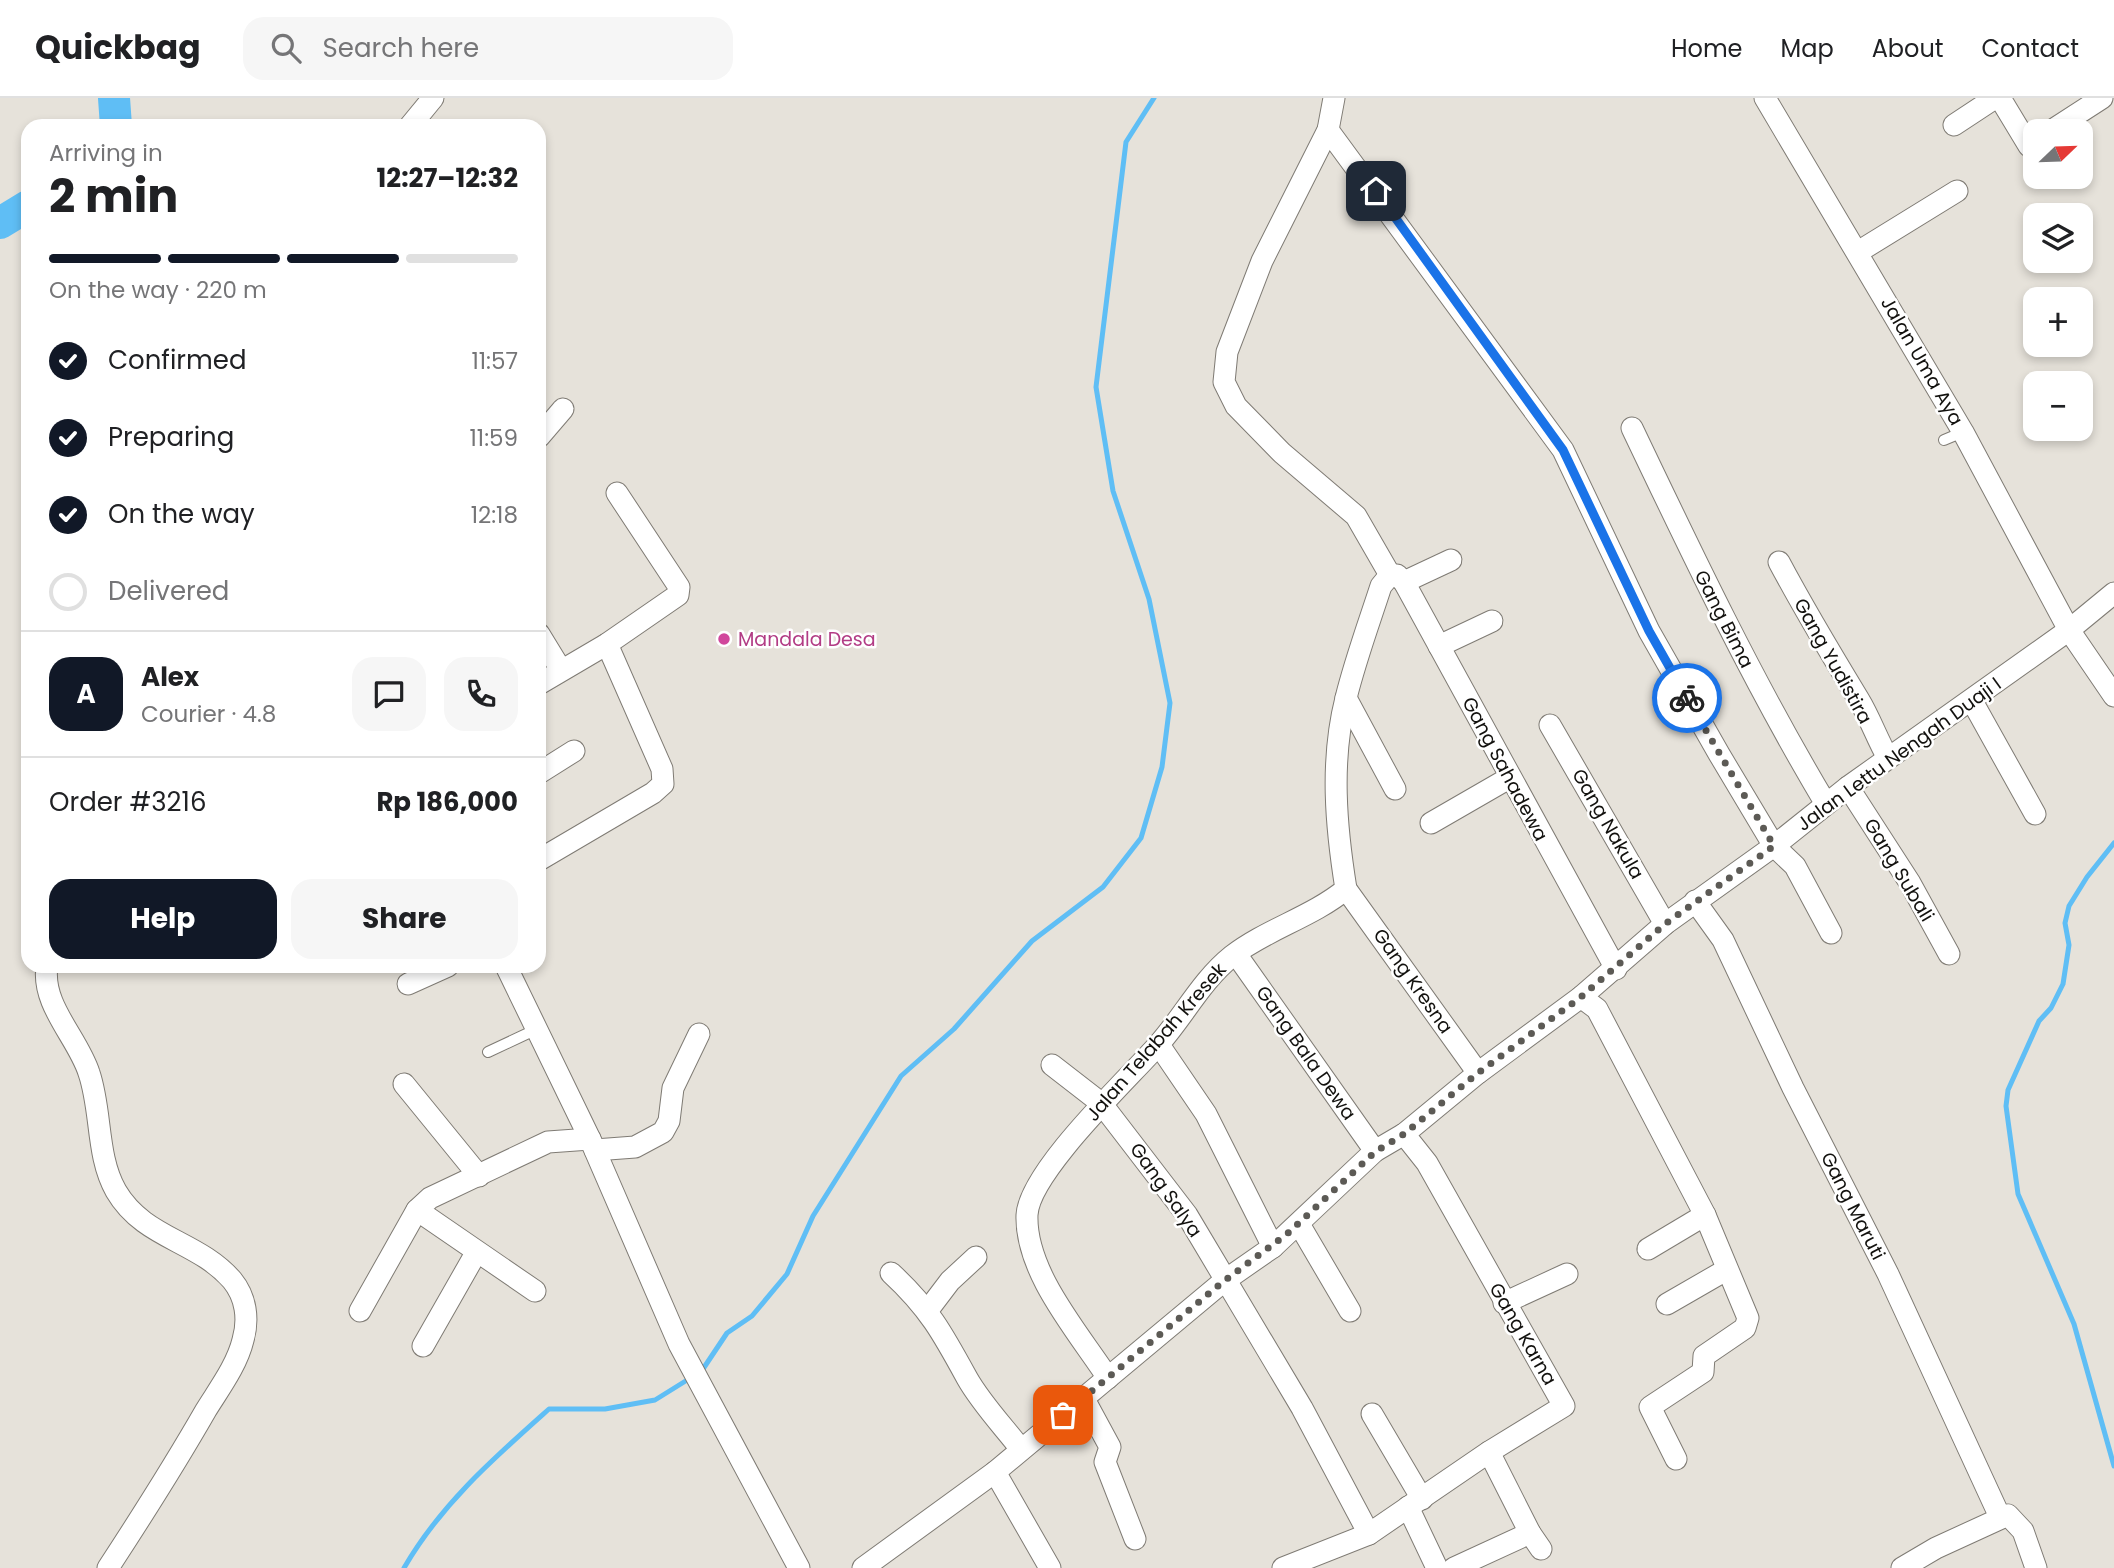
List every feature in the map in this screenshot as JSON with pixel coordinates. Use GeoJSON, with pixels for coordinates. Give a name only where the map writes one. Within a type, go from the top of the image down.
{"type":"FeatureCollection","features":[{"type":"Feature","properties":{"kind":"street"},"geometry":{"type":"LineString","coordinates":[[416,119],[433,98]]}},
{"type":"Feature","properties":{"kind":"street","name":"Gang Sahadewa"},"geometry":{"type":"LineString","coordinates":[[1334,98],[1328,130],[1262,261],[1227,352],[1224,382],[1236,406],[1282,453],[1356,516],[1439,646],[1616,970]]}},
{"type":"Feature","properties":{"kind":"street","name":"Jalan Uma Aya"},"geometry":{"type":"LineString","coordinates":[[1765,98],[1858,252],[1954,436],[2070,630],[2114,696]]}},
{"type":"Feature","properties":{"kind":"street"},"geometry":{"type":"LineString","coordinates":[[1954,125],[1995,98]]}},
{"type":"Feature","properties":{"kind":"street"},"geometry":{"type":"LineString","coordinates":[[2000,98],[2023,136]]}},
{"type":"Feature","properties":{"kind":"street"},"geometry":{"type":"LineString","coordinates":[[2070,119],[2102,98]]}},
{"type":"Feature","properties":{"kind":"street"},"geometry":{"type":"LineString","coordinates":[[1328,130],[1473,323],[1563,450],[1649,631],[1774,846],[1795,866],[1831,933]]}},
{"type":"Feature","properties":{"kind":"street"},"geometry":{"type":"LineString","coordinates":[[1858,252],[1956,191]]}},
{"type":"Feature","properties":{"kind":"street"},"geometry":{"type":"LineString","coordinates":[[546,429],[564,409]]}},
{"type":"Feature","properties":{"kind":"street","name":"Gang Bima"},"geometry":{"type":"LineString","coordinates":[[1632,428],[1725,623],[1826,804]]}},
{"type":"Feature","properties":{"kind":"street"},"geometry":{"type":"LineString","coordinates":[[546,680],[674,600],[679,592],[617,493]]}},
{"type":"Feature","properties":{"kind":"street"},"geometry":{"type":"LineString","coordinates":[[1346,890],[1337,823],[1340,727],[1346,698],[1381,586],[1451,560]]}},
{"type":"Feature","properties":{"kind":"street","name":"Gang Yudistira"},"geometry":{"type":"LineString","coordinates":[[1779,562],[1826,649],[1861,703],[1873,734],[1888,758]]}},
{"type":"Feature","properties":{"kind":"street","name":"Jalan Lettu Nengah Duaji I"},"geometry":{"type":"LineString","coordinates":[[863,1568],[995,1472],[1020,1448],[1084,1399],[1224,1281],[1273,1247],[1375,1152],[1404,1134],[1478,1073],[1616,970],[1665,924],[1774,846],[1848,787],[2070,630],[2114,593]]}},
{"type":"Feature","properties":{"kind":"street"},"geometry":{"type":"LineString","coordinates":[[1439,646],[1492,621]]}},
{"type":"Feature","properties":{"kind":"street"},"geometry":{"type":"LineString","coordinates":[[546,856],[653,793],[663,784],[662,769],[607,644]]}},
{"type":"Feature","properties":{"kind":"street"},"geometry":{"type":"LineString","coordinates":[[546,645],[561,670]]}},
{"type":"Feature","properties":{"kind":"street"},"geometry":{"type":"LineString","coordinates":[[1346,698],[1395,789]]}},
{"type":"Feature","properties":{"kind":"street"},"geometry":{"type":"LineString","coordinates":[[1972,701],[2035,814]]}},
{"type":"Feature","properties":{"kind":"street","name":"Gang Nakula"},"geometry":{"type":"LineString","coordinates":[[1550,724],[1665,924]]}},
{"type":"Feature","properties":{"kind":"street"},"geometry":{"type":"LineString","coordinates":[[546,769],[574,751]]}},
{"type":"Feature","properties":{"kind":"street"},"geometry":{"type":"LineString","coordinates":[[1431,823],[1509,778]]}},
{"type":"Feature","properties":{"kind":"street","name":"Gang Subali"},"geometry":{"type":"LineString","coordinates":[[1848,787],[1910,883],[1949,954]]}},
{"type":"Feature","properties":{"kind":"street","name":"Jalan Telabah Kresek"},"geometry":{"type":"LineString","coordinates":[[1108,1378],[1038,1270],[1030,1241],[1027,1213],[1034,1191],[1101,1103],[1159,1045],[1210,976],[1236,954],[1346,890]]}},
{"type":"Feature","properties":{"kind":"street","name":"Gang Kresna"},"geometry":{"type":"LineString","coordinates":[[1346,890],[1478,1073]]}},
{"type":"Feature","properties":{"kind":"street","name":"Gang Maruti"},"geometry":{"type":"LineString","coordinates":[[1695,901],[1723,940],[1793,1088],[1888,1274],[2000,1517]]}},
{"type":"Feature","properties":{"kind":"street","name":"Gang Bala Dewa"},"geometry":{"type":"LineString","coordinates":[[1236,954],[1375,1152]]}},
{"type":"Feature","properties":{"kind":"street"},"geometry":{"type":"LineString","coordinates":[[47,973],[49,995],[92,1081],[103,1154],[114,1187],[126,1207],[141,1223],[206,1256],[222,1270],[243,1295],[246,1311],[243,1340],[231,1368],[155,1498],[108,1568]]}},
{"type":"Feature","properties":{"kind":"street"},"geometry":{"type":"LineString","coordinates":[[408,984],[432,973]]}},
{"type":"Feature","properties":{"kind":"street"},"geometry":{"type":"LineString","coordinates":[[509,973],[592,1144],[680,1344],[723,1421],[795,1566]]}},
{"type":"Feature","properties":{"kind":"street"},"geometry":{"type":"LineString","coordinates":[[1581,997],[1597,1009],[1668,1140],[1705,1215],[1748,1318],[1747,1325],[1704,1356],[1703,1372],[1650,1407],[1676,1459]]}},
{"type":"Feature","properties":{"kind":"street"},"geometry":{"type":"LineString","coordinates":[[360,1311],[417,1210],[430,1198],[548,1142],[635,1147],[663,1132],[669,1121],[673,1088],[699,1034]]}},
{"type":"Feature","properties":{"kind":"street"},"geometry":{"type":"LineString","coordinates":[[1159,1045],[1206,1114],[1273,1247]]}},
{"type":"Feature","properties":{"kind":"street","name":"Gang Salya"},"geometry":{"type":"LineString","coordinates":[[1052,1065],[1101,1103],[1181,1206],[1302,1408],[1369,1534]]}},
{"type":"Feature","properties":{"kind":"street"},"geometry":{"type":"LineString","coordinates":[[404,1084],[479,1176]]}},
{"type":"Feature","properties":{"kind":"street","name":"Gang Karna"},"geometry":{"type":"LineString","coordinates":[[1283,1568],[1369,1534],[1489,1452],[1564,1406],[1427,1164],[1404,1134]]}},
{"type":"Feature","properties":{"kind":"street"},"geometry":{"type":"LineString","coordinates":[[417,1210],[535,1291]]}},
{"type":"Feature","properties":{"kind":"street"},"geometry":{"type":"LineString","coordinates":[[1648,1249],[1705,1215]]}},
{"type":"Feature","properties":{"kind":"street"},"geometry":{"type":"LineString","coordinates":[[1299,1224],[1350,1311]]}},
{"type":"Feature","properties":{"kind":"street"},"geometry":{"type":"LineString","coordinates":[[423,1346],[476,1253]]}},
{"type":"Feature","properties":{"kind":"street"},"geometry":{"type":"LineString","coordinates":[[928,1310],[944,1287],[976,1257]]}},
{"type":"Feature","properties":{"kind":"street"},"geometry":{"type":"LineString","coordinates":[[1667,1304],[1726,1270]]}},
{"type":"Feature","properties":{"kind":"street"},"geometry":{"type":"LineString","coordinates":[[891,1273],[928,1310],[950,1342],[968,1380],[1020,1448]]}},
{"type":"Feature","properties":{"kind":"street"},"geometry":{"type":"LineString","coordinates":[[1504,1303],[1567,1274]]}},
{"type":"Feature","properties":{"kind":"street"},"geometry":{"type":"LineString","coordinates":[[1084,1399],[1110,1447],[1105,1462],[1135,1539]]}},
{"type":"Feature","properties":{"kind":"street"},"geometry":{"type":"LineString","coordinates":[[1371,1414],[1415,1503],[1437,1568]]}},
{"type":"Feature","properties":{"kind":"street"},"geometry":{"type":"LineString","coordinates":[[1454,1568],[1536,1541],[1489,1452]]}},
{"type":"Feature","properties":{"kind":"street"},"geometry":{"type":"LineString","coordinates":[[995,1472],[1050,1568]]}},
{"type":"Feature","properties":{"kind":"street"},"geometry":{"type":"LineString","coordinates":[[1902,1568],[1936,1548],[2007,1515],[2018,1523],[2036,1568]]}},
{"type":"Feature","properties":{"kind":"lane"},"geometry":{"type":"LineString","coordinates":[[488,1052],[537,1029]]}},
{"type":"Feature","properties":{"kind":"waterway"},"geometry":{"type":"LineString","coordinates":[[114,98],[116,119]]}},
{"type":"Feature","properties":{"kind":"waterway"},"geometry":{"type":"LineString","coordinates":[[701,1372],[727,1333],[752,1316],[787,1274],[813,1216],[901,1076],[954,1029],[1032,941],[1103,887],[1141,838],[1162,767],[1170,703],[1149,599],[1113,491],[1096,387],[1126,142],[1154,98]]}},
{"type":"Feature","properties":{"kind":"waterway"},"geometry":{"type":"LineString","coordinates":[[0,223],[21,210]]}},
{"type":"Feature","properties":{"kind":"waterway"},"geometry":{"type":"LineString","coordinates":[[2114,843],[2087,877],[2069,906],[2065,923],[2069,945],[2063,984],[2051,1008],[2039,1021],[2008,1090],[2006,1106],[2018,1194],[2074,1324],[2114,1466]]}},
{"type":"Feature","properties":{"kind":"waterway"},"geometry":{"type":"LineString","coordinates":[[404,1568],[452,1502],[549,1409],[605,1409],[655,1400],[692,1377]]}},
{"type":"Feature","properties":{"kind":"way so far"},"geometry":{"type":"LineString","coordinates":[[1063,1415],[1224,1281],[1273,1247],[1375,1152],[1404,1134],[1478,1073],[1616,970],[1665,924],[1774,846],[1687,698]]}},
{"type":"Feature","properties":{"kind":"place","name":"Mandala Desa"},"geometry":{"type":"Point","coordinates":[724,639]}},
{"type":"Feature","properties":{"kind":"route"},"geometry":{"type":"LineString","coordinates":[[1376,191],[1522,389],[1563,450],[1649,631],[1687,698]]}}]}
